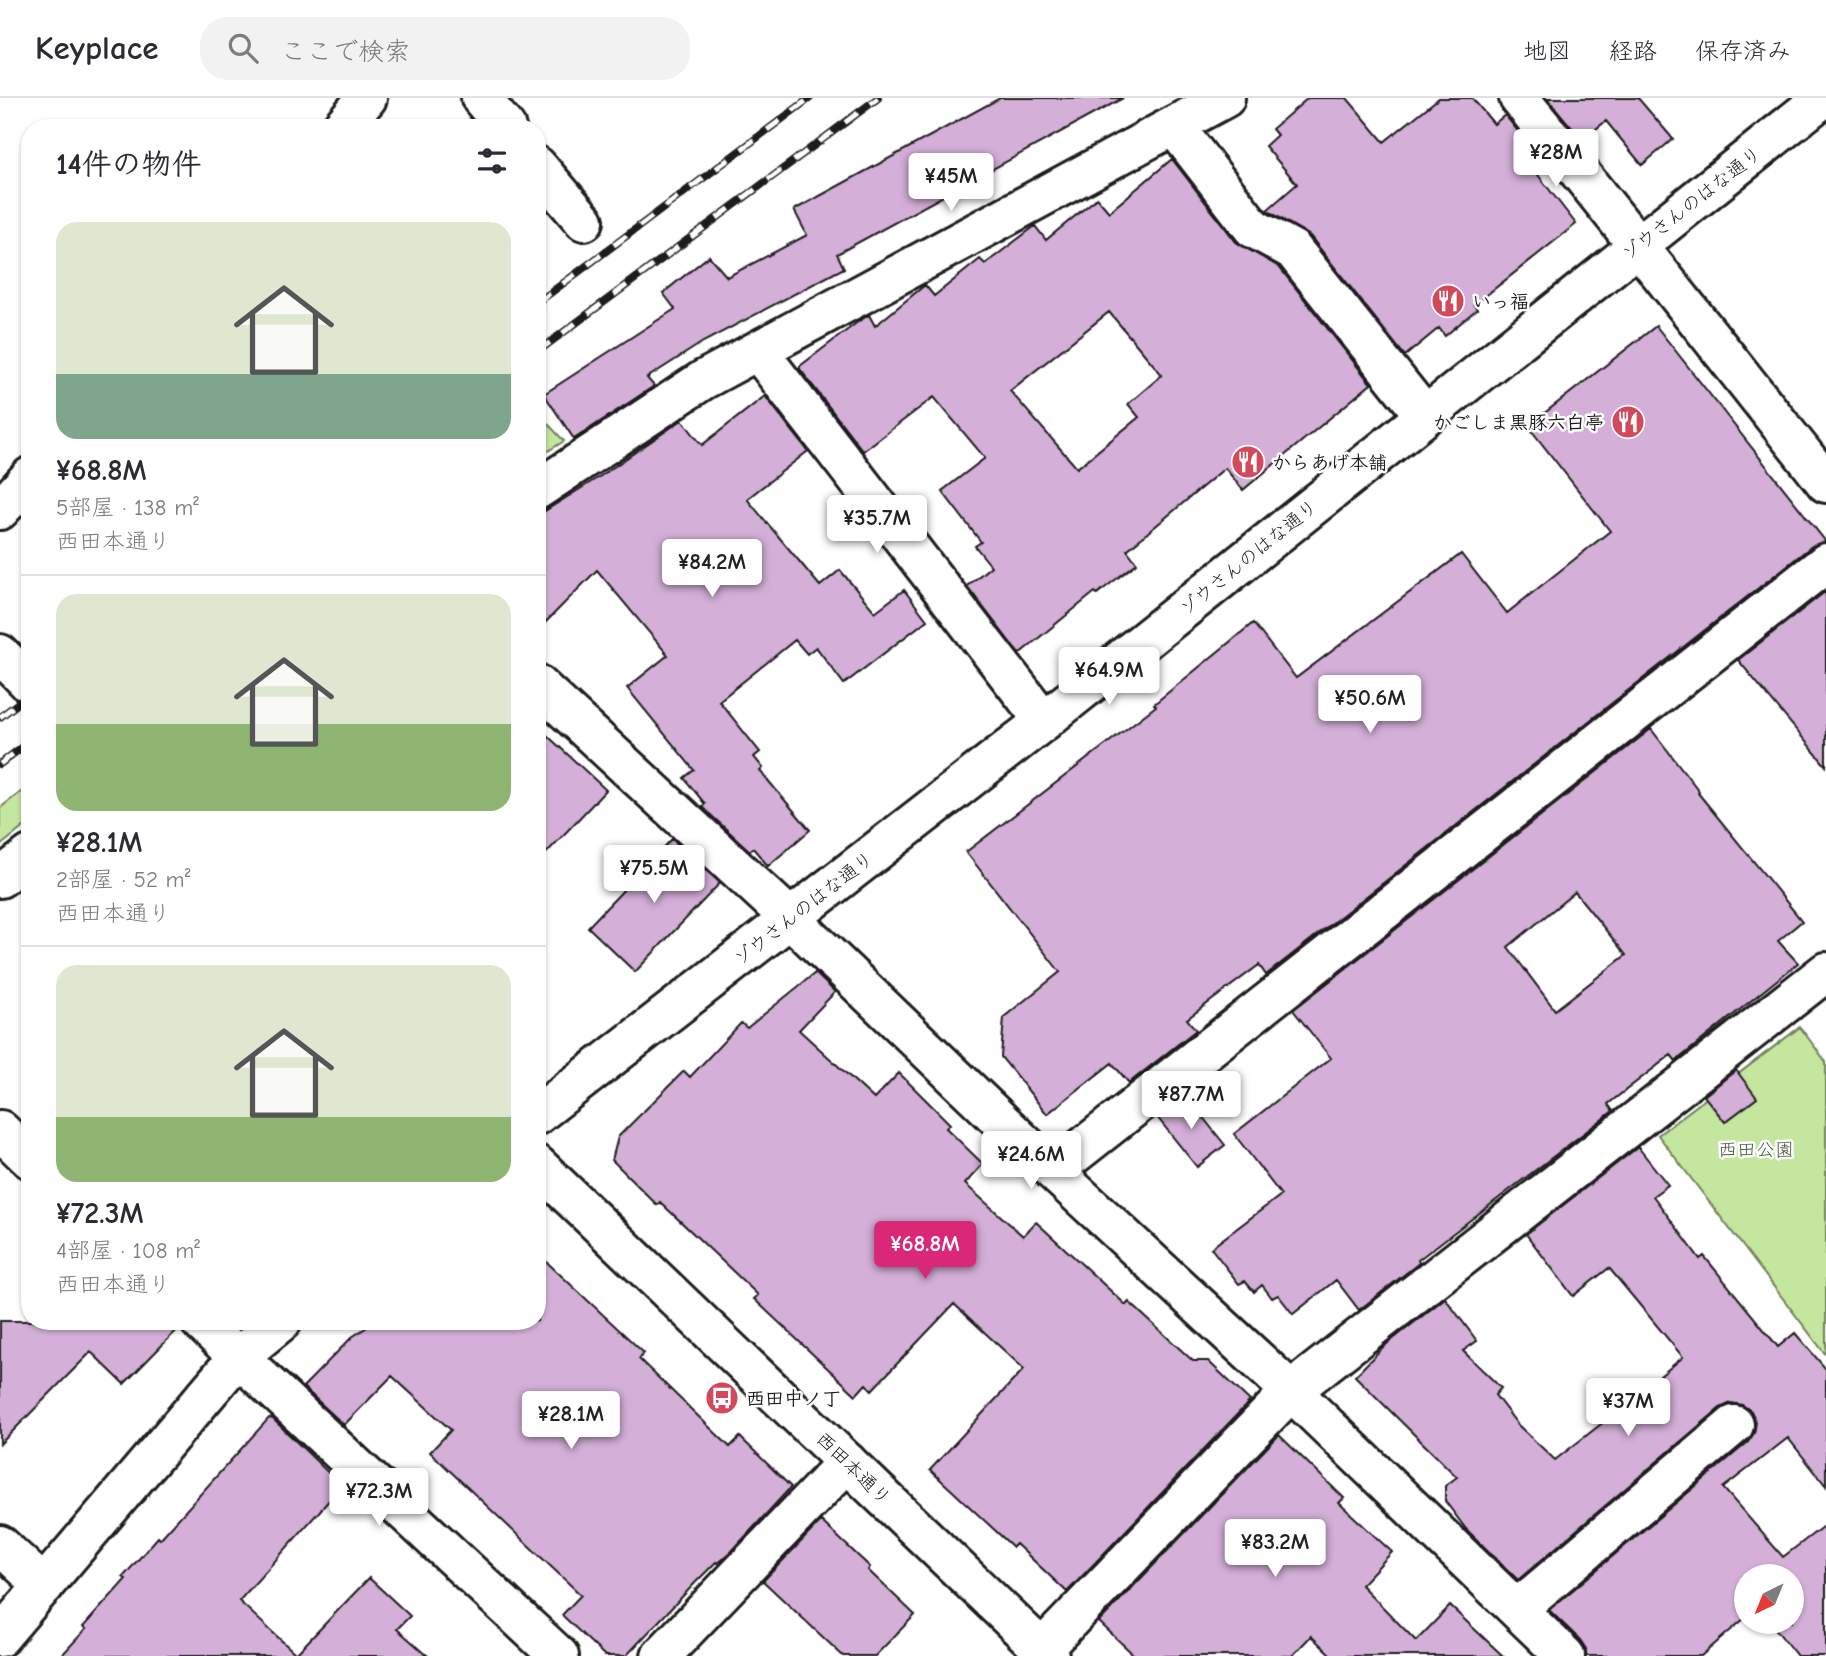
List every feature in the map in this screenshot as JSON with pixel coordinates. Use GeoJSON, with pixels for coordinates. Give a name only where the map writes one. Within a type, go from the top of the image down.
{"type":"FeatureCollection","features":[{"type":"Feature","properties":{"kind":"street"},"geometry":{"type":"LineString","coordinates":[[349,119],[368,98]]}},
{"type":"Feature","properties":{"kind":"street"},"geometry":{"type":"LineString","coordinates":[[481,98],[498,119]]}},
{"type":"Feature","properties":{"kind":"street"},"geometry":{"type":"LineString","coordinates":[[546,485],[703,380],[1225,98]]}},
{"type":"Feature","properties":{"kind":"street"},"geometry":{"type":"LineString","coordinates":[[1519,98],[1826,483]]}},
{"type":"Feature","properties":{"kind":"street","name":"ゾウさんのはな通り"},"geometry":{"type":"LineString","coordinates":[[546,1108],[1044,720],[1823,98]]}},
{"type":"Feature","properties":{"kind":"street"},"geometry":{"type":"LineString","coordinates":[[1174,126],[1254,228],[1293,250],[1425,415]]}},
{"type":"Feature","properties":{"kind":"street"},"geometry":{"type":"LineString","coordinates":[[546,177],[584,222]]}},
{"type":"Feature","properties":{"kind":"street"},"geometry":{"type":"LineString","coordinates":[[758,351],[1044,720]]}},
{"type":"Feature","properties":{"kind":"street"},"geometry":{"type":"LineString","coordinates":[[0,510],[21,487]]}},
{"type":"Feature","properties":{"kind":"street"},"geometry":{"type":"LineString","coordinates":[[1053,1171],[1826,563]]}},
{"type":"Feature","properties":{"kind":"street"},"geometry":{"type":"LineString","coordinates":[[0,654],[21,675]]}},
{"type":"Feature","properties":{"kind":"street"},"geometry":{"type":"LineString","coordinates":[[546,692],[790,918],[1053,1171],[1291,1391],[1566,1656]]}},
{"type":"Feature","properties":{"kind":"street"},"geometry":{"type":"LineString","coordinates":[[0,877],[21,862]]}},
{"type":"Feature","properties":{"kind":"street"},"geometry":{"type":"LineString","coordinates":[[1045,1653],[1291,1391],[1826,972]]}},
{"type":"Feature","properties":{"kind":"street"},"geometry":{"type":"LineString","coordinates":[[0,1130],[21,1150]]}},
{"type":"Feature","properties":{"kind":"street","name":"西田本通り"},"geometry":{"type":"LineString","coordinates":[[546,1174],[1045,1653]]}},
{"type":"Feature","properties":{"kind":"street"},"geometry":{"type":"LineString","coordinates":[[210,1330],[559,1656]]}},
{"type":"Feature","properties":{"kind":"street"},"geometry":{"type":"LineString","coordinates":[[0,1637],[238,1357],[271,1330]]}},
{"type":"Feature","properties":{"kind":"street"},"geometry":{"type":"LineString","coordinates":[[1517,1609],[1734,1425]]}},
{"type":"Feature","properties":{"kind":"street"},"geometry":{"type":"LineString","coordinates":[[661,1656],[847,1462]]}},
{"type":"Feature","properties":{"kind":"street"},"geometry":{"type":"LineString","coordinates":[[0,1545],[44,1586]]}},
{"type":"Feature","properties":{"kind":"green space"},"geometry":{"type":"Polygon","coordinates":[[[546,422],[564,441],[546,452],[546,422]]]}},
{"type":"Feature","properties":{"kind":"green space"},"geometry":{"type":"Polygon","coordinates":[[[21,792],[21,829],[0,846],[0,808],[21,792]]]}},
{"type":"Feature","properties":{"kind":"green space","name":"西田公園"},"geometry":{"type":"Polygon","coordinates":[[[1800,1027],[1826,1062],[1826,1355],[1658,1135],[1800,1027]]]}},
{"type":"Feature","properties":{"kind":"building"},"geometry":{"type":"Polygon","coordinates":[[[1000,98],[1123,98],[837,254],[844,268],[703,342],[647,378],[654,386],[574,439],[546,397],[546,393],[675,309],[663,293],[709,256],[727,277],[807,235],[794,210],[1000,98]]]}},
{"type":"Feature","properties":{"kind":"building"},"geometry":{"type":"Polygon","coordinates":[[[1308,98],[1347,98],[1384,142],[1439,98],[1472,98],[1494,124],[1505,115],[1547,167],[1538,175],[1576,224],[1474,305],[1477,309],[1445,336],[1439,328],[1405,356],[1310,236],[1267,210],[1297,184],[1265,146],[1277,135],[1272,129],[1308,98]]]}},
{"type":"Feature","properties":{"kind":"building"},"geometry":{"type":"Polygon","coordinates":[[[1547,98],[1638,98],[1673,139],[1642,165],[1606,121],[1582,140],[1547,98]]]}},
{"type":"Feature","properties":{"kind":"building"},"geometry":{"type":"Polygon","coordinates":[[[1172,159],[1236,242],[1279,267],[1371,384],[1243,490],[1225,468],[1127,550],[1137,563],[1097,594],[1095,592],[1019,654],[967,586],[991,566],[975,546],[981,542],[942,491],[985,458],[934,397],[863,451],[800,366],[869,315],[875,326],[925,285],[934,296],[980,259],[985,264],[1035,226],[1046,240],[1097,198],[1109,212],[1172,159]],[[1109,312],[1010,391],[1077,468],[1139,417],[1128,404],[1162,375],[1109,312]]]}},
{"type":"Feature","properties":{"kind":"building"},"geometry":{"type":"Polygon","coordinates":[[[1656,326],[1826,542],[1812,546],[1266,975],[1259,965],[1187,1019],[1196,1030],[1129,1083],[1112,1063],[1047,1114],[1001,1057],[1004,1017],[1060,972],[966,852],[1156,706],[1154,704],[1253,623],[1296,678],[1461,554],[1507,613],[1610,531],[1528,426],[1656,326]]]}},
{"type":"Feature","properties":{"kind":"building"},"geometry":{"type":"Polygon","coordinates":[[[765,396],[808,451],[747,499],[820,586],[840,570],[875,612],[904,590],[927,620],[844,684],[816,647],[807,654],[795,640],[719,701],[760,752],[754,757],[763,768],[760,771],[810,830],[768,866],[753,848],[750,851],[702,807],[705,804],[684,778],[694,770],[627,688],[668,655],[597,570],[546,622],[546,510],[682,420],[702,445],[765,396]]]}},
{"type":"Feature","properties":{"kind":"building"},"geometry":{"type":"Polygon","coordinates":[[[1826,591],[1826,766],[1738,660],[1826,591]]]}},
{"type":"Feature","properties":{"kind":"building"},"geometry":{"type":"Polygon","coordinates":[[[1651,729],[1698,793],[1802,921],[1778,941],[1798,963],[1676,1061],[1671,1055],[1608,1104],[1613,1111],[1418,1260],[1419,1263],[1359,1310],[1336,1280],[1293,1314],[1278,1295],[1272,1298],[1262,1285],[1254,1292],[1245,1281],[1239,1284],[1211,1248],[1281,1195],[1234,1134],[1331,1058],[1293,1010],[1651,729]],[[1575,892],[1508,947],[1555,1010],[1626,955],[1575,892]]]}},
{"type":"Feature","properties":{"kind":"building"},"geometry":{"type":"Polygon","coordinates":[[[546,734],[606,790],[546,853],[546,734]]]}},
{"type":"Feature","properties":{"kind":"building"},"geometry":{"type":"Polygon","coordinates":[[[672,839],[720,883],[635,972],[588,927],[672,839]]]}},
{"type":"Feature","properties":{"kind":"building"},"geometry":{"type":"Polygon","coordinates":[[[815,973],[835,992],[799,1030],[874,1099],[899,1073],[950,1124],[946,1128],[983,1164],[965,1184],[1023,1236],[1036,1222],[1126,1305],[1129,1302],[1193,1361],[1208,1361],[1250,1401],[1067,1592],[1016,1544],[1013,1547],[930,1470],[1024,1369],[954,1304],[872,1390],[866,1384],[856,1395],[754,1299],[758,1295],[660,1202],[657,1205],[612,1160],[618,1137],[684,1071],[690,1077],[741,1023],[747,1028],[815,973]]]}},
{"type":"Feature","properties":{"kind":"building"},"geometry":{"type":"Polygon","coordinates":[[[1736,1070],[1757,1098],[1725,1122],[1704,1096],[1736,1070]]]}},
{"type":"Feature","properties":{"kind":"building"},"geometry":{"type":"Polygon","coordinates":[[[1185,1095],[1225,1145],[1197,1167],[1157,1117],[1185,1095]]]}},
{"type":"Feature","properties":{"kind":"building"},"geometry":{"type":"Polygon","coordinates":[[[1638,1147],[1668,1185],[1653,1196],[1700,1259],[1704,1256],[1778,1347],[1795,1333],[1826,1369],[1826,1486],[1788,1438],[1723,1488],[1783,1557],[1826,1524],[1826,1656],[1797,1656],[1780,1634],[1804,1634],[1804,1564],[1734,1564],[1734,1627],[1701,1656],[1586,1656],[1586,1649],[1580,1640],[1549,1610],[1748,1442],[1754,1433],[1756,1422],[1751,1411],[1742,1405],[1731,1403],[1720,1408],[1518,1580],[1466,1529],[1445,1501],[1445,1486],[1457,1477],[1355,1376],[1382,1348],[1445,1298],[1477,1341],[1463,1351],[1501,1388],[1495,1395],[1518,1425],[1555,1460],[1683,1357],[1609,1268],[1573,1296],[1526,1234],[1638,1147]]]}},
{"type":"Feature","properties":{"kind":"building"},"geometry":{"type":"Polygon","coordinates":[[[546,1261],[644,1353],[639,1359],[730,1447],[740,1437],[791,1487],[731,1552],[716,1562],[626,1656],[605,1656],[562,1615],[581,1595],[430,1452],[451,1430],[392,1376],[344,1425],[303,1387],[352,1337],[362,1330],[546,1330],[546,1261]]]}},
{"type":"Feature","properties":{"kind":"building"},"geometry":{"type":"Polygon","coordinates":[[[0,1321],[21,1321],[21,1330],[177,1330],[124,1384],[91,1352],[0,1444],[0,1321]]]}},
{"type":"Feature","properties":{"kind":"building"},"geometry":{"type":"Polygon","coordinates":[[[269,1418],[342,1486],[239,1601],[296,1654],[369,1578],[410,1616],[397,1629],[428,1656],[61,1656],[126,1579],[123,1577],[269,1418]]]}},
{"type":"Feature","properties":{"kind":"building"},"geometry":{"type":"Polygon","coordinates":[[[1279,1435],[1344,1498],[1339,1503],[1392,1552],[1361,1585],[1416,1641],[1450,1606],[1503,1656],[1332,1656],[1311,1636],[1292,1656],[1135,1656],[1099,1622],[1279,1435]]]}},
{"type":"Feature","properties":{"kind":"building"},"geometry":{"type":"Polygon","coordinates":[[[821,1521],[870,1567],[868,1570],[915,1615],[875,1656],[843,1656],[763,1581],[821,1521]]]}},
{"type":"Feature","properties":{"kind":"railway"},"geometry":{"type":"LineString","coordinates":[[546,296],[810,98]]}},
{"type":"Feature","properties":{"kind":"railway"},"geometry":{"type":"LineString","coordinates":[[546,345],[878,98]]}},
{"type":"Feature","properties":{"kind":"railway"},"geometry":{"type":"LineString","coordinates":[[0,717],[21,701]]}},
{"type":"Feature","properties":{"kind":"railway"},"geometry":{"type":"LineString","coordinates":[[0,764],[21,748]]}},
{"type":"Feature","properties":{"kind":"place","name":"いっ福"},"geometry":{"type":"Point","coordinates":[1448,301]}},
{"type":"Feature","properties":{"kind":"place","name":"かごしま黒豚六白亭"},"geometry":{"type":"Point","coordinates":[1628,422]}},
{"type":"Feature","properties":{"kind":"place","name":"からあげ本舗"},"geometry":{"type":"Point","coordinates":[1248,462]}},
{"type":"Feature","properties":{"kind":"place","name":"西田中ノ丁"},"geometry":{"type":"Point","coordinates":[722,1398]}}]}
